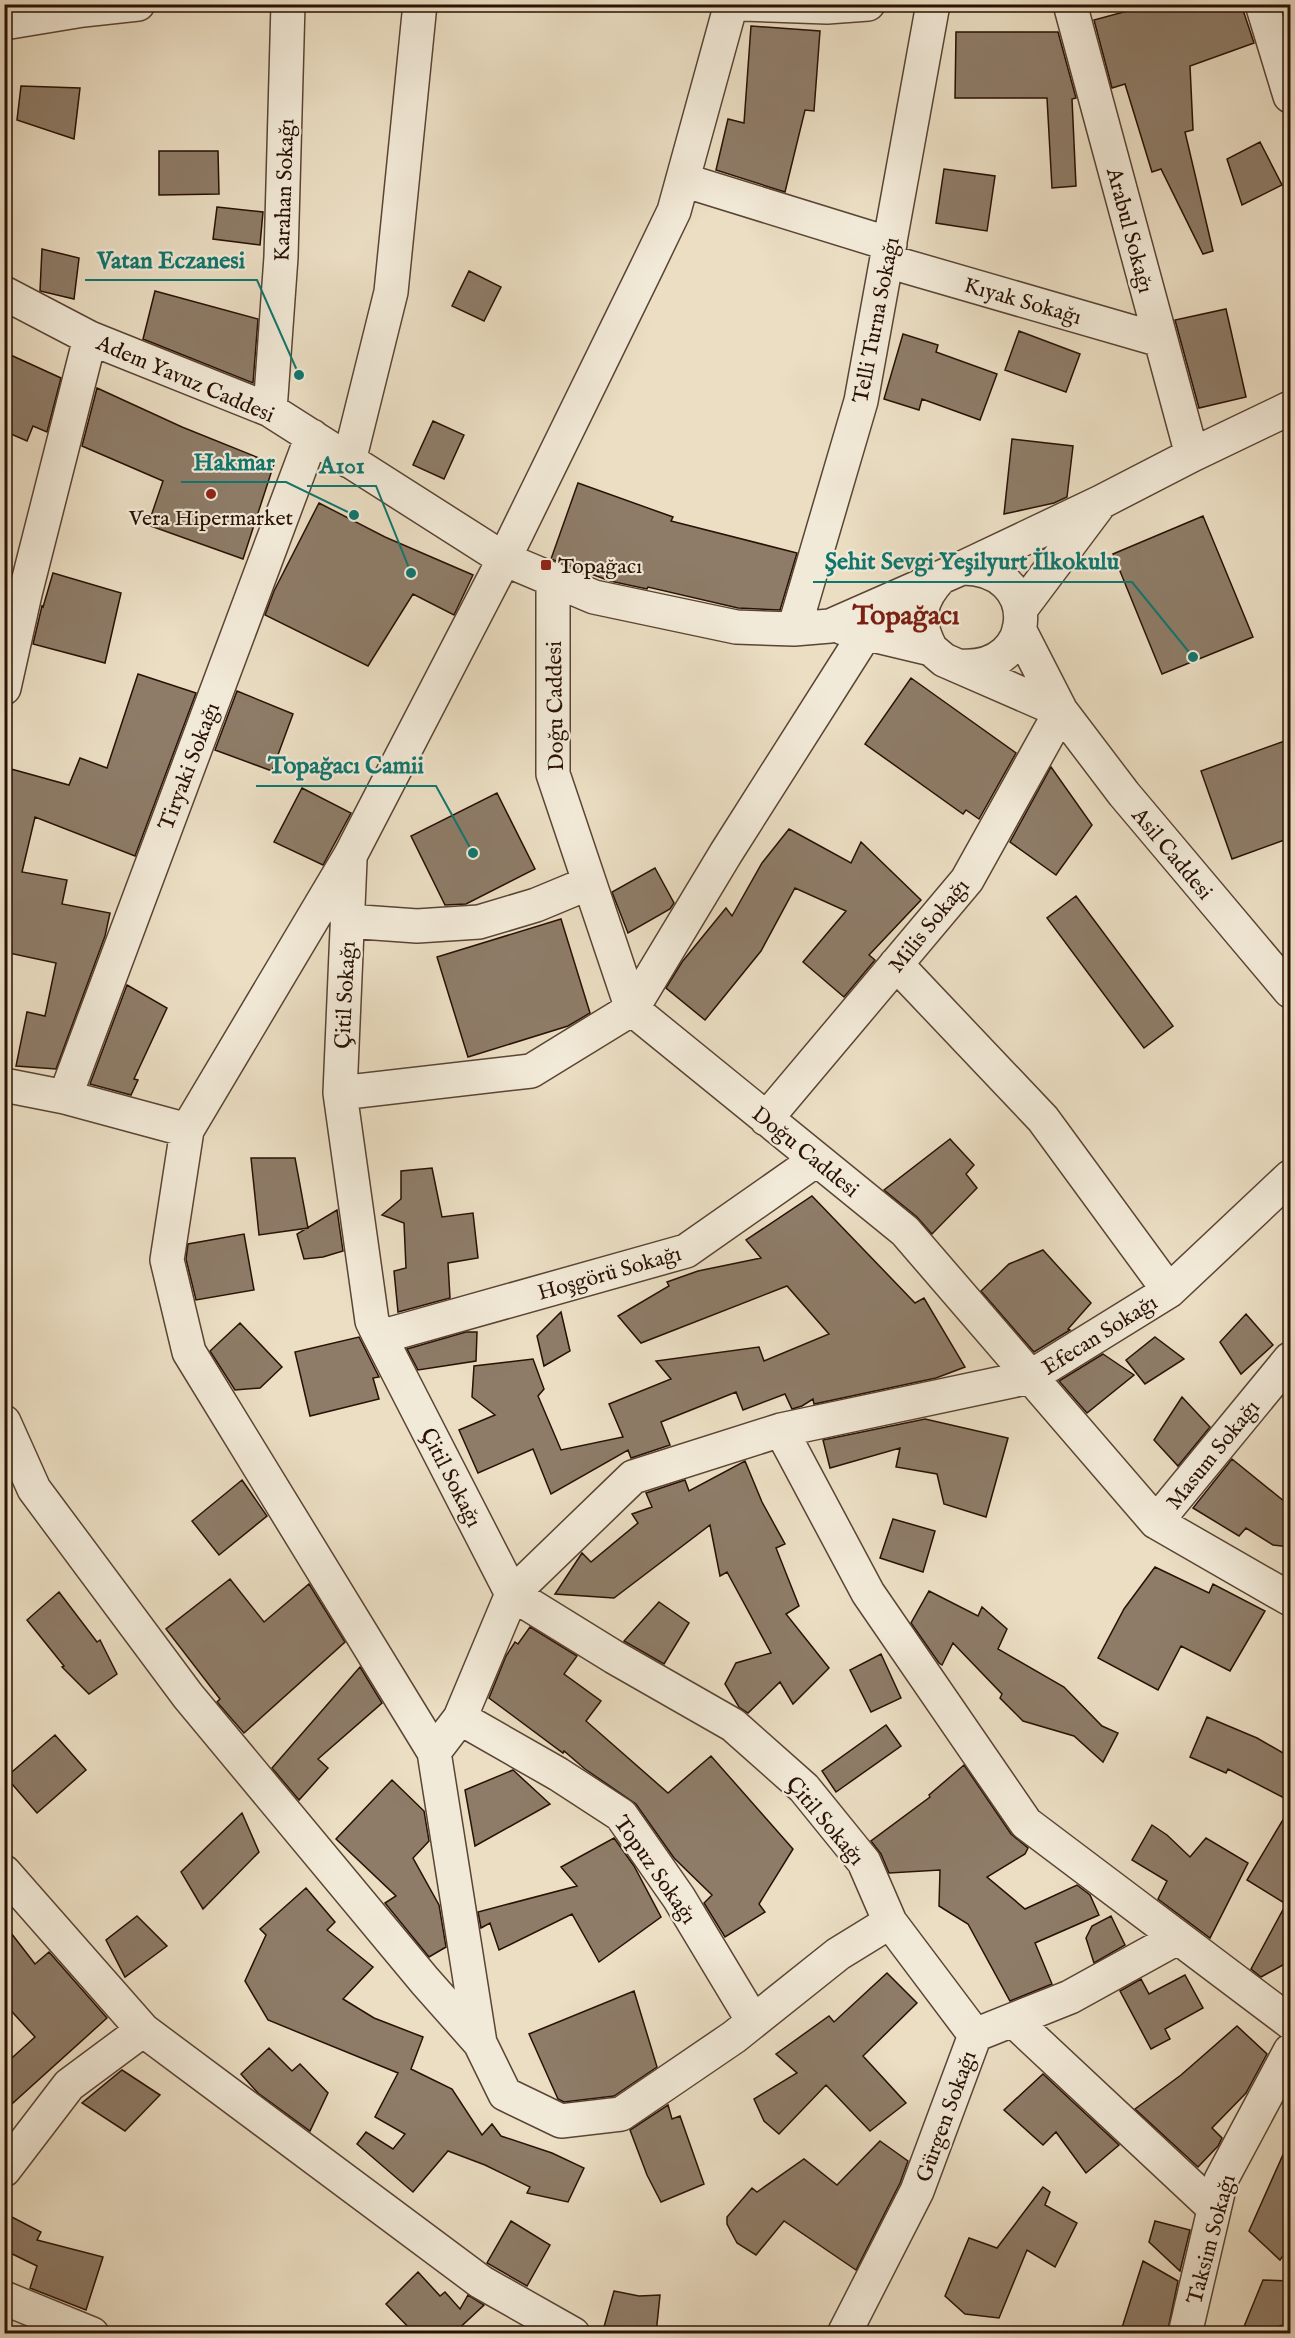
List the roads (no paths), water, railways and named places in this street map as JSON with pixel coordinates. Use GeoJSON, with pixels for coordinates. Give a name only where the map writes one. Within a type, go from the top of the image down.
{"type":"FeatureCollection","features":[{"type":"Feature","properties":{"kind":"street"},"geometry":{"type":"LineString","coordinates":[[4,23],[138,4]]}},
{"type":"Feature","properties":{"kind":"street","name":"Karahan Sokağı"},"geometry":{"type":"LineString","coordinates":[[270,410],[281,257],[288,4]]}},
{"type":"Feature","properties":{"kind":"street"},"geometry":{"type":"LineString","coordinates":[[349,461],[391,292],[420,4]]}},
{"type":"Feature","properties":{"kind":"street"},"geometry":{"type":"LineString","coordinates":[[480,2043],[434,1752],[189,1352],[167,1260],[187,1130],[350,856],[504,559],[674,211],[731,4]]}},
{"type":"Feature","properties":{"kind":"street"},"geometry":{"type":"LineString","coordinates":[[744,4],[827,7],[868,4]]}},
{"type":"Feature","properties":{"kind":"street","name":"Telli Turna Sokağı"},"geometry":{"type":"LineString","coordinates":[[794,629],[861,401],[933,4]]}},
{"type":"Feature","properties":{"kind":"street","name":"Arabul Sokağı"},"geometry":{"type":"LineString","coordinates":[[1070,4],[1192,455]]}},
{"type":"Feature","properties":{"kind":"street"},"geometry":{"type":"LineString","coordinates":[[1262,4],[1290,96]]}},
{"type":"Feature","properties":{"kind":"street","name":"Kıyak Sokağı"},"geometry":{"type":"LineString","coordinates":[[683,180],[888,252],[1160,340]]}},
{"type":"Feature","properties":{"kind":"street","name":"Adem Yavuz Caddesi"},"geometry":{"type":"LineString","coordinates":[[4,293],[90,338],[270,410],[504,559],[594,597],[725,625],[794,629],[830,626],[932,649],[944,660],[960,666]]}},
{"type":"Feature","properties":{"kind":"street"},"geometry":{"type":"LineString","coordinates":[[4,688],[15,587],[90,338]]}},
{"type":"Feature","properties":{"kind":"street","name":"Adem Yavuz Caddesi"},"geometry":{"type":"LineString","coordinates":[[830,626],[951,573],[1101,502],[1290,408]]}},
{"type":"Feature","properties":{"kind":"street","name":"Tiryaki Sokağı"},"geometry":{"type":"LineString","coordinates":[[65,1097],[312,436]]}},
{"type":"Feature","properties":{"kind":"street","name":"Adem Yavuz Caddesi"},"geometry":{"type":"LineString","coordinates":[[1019,620],[1101,502]]}},
{"type":"Feature","properties":{"kind":"street"},"geometry":{"type":"LineString","coordinates":[[932,649],[924,635],[921,619],[923,603],[930,589],[951,573],[978,568],[993,573],[1006,582],[1015,595],[1019,620],[1014,643],[1004,655],[990,664],[975,668],[960,666]]}},
{"type":"Feature","properties":{"kind":"street","name":"Doğu Caddesi"},"geometry":{"type":"LineString","coordinates":[[553,579],[553,774],[632,1009],[904,1231],[1156,1522],[1290,1599]]}},
{"type":"Feature","properties":{"kind":"street","name":"Asil Caddesi"},"geometry":{"type":"LineString","coordinates":[[1019,620],[1061,711],[1124,794],[1290,991]]}},
{"type":"Feature","properties":{"kind":"street"},"geometry":{"type":"LineString","coordinates":[[340,1093],[531,1071],[632,1009],[726,853],[865,634]]}},
{"type":"Feature","properties":{"kind":"street","name":"Asil Caddesi"},"geometry":{"type":"LineString","coordinates":[[960,666],[1061,711]]}},
{"type":"Feature","properties":{"kind":"street","name":"Milis Sokağı"},"geometry":{"type":"LineString","coordinates":[[766,1119],[967,880],[1061,711]]}},
{"type":"Feature","properties":{"kind":"street","name":"Çitil Sokağı"},"geometry":{"type":"LineString","coordinates":[[350,856],[340,1093],[372,1321],[512,1593],[614,1657],[733,1725],[804,1788],[864,1863],[890,1922],[975,2035]]}},
{"type":"Feature","properties":{"kind":"street"},"geometry":{"type":"LineString","coordinates":[[347,921],[417,926],[479,922],[536,905],[589,883]]}},
{"type":"Feature","properties":{"kind":"street"},"geometry":{"type":"LineString","coordinates":[[896,964],[1042,1119],[1169,1291]]}},
{"type":"Feature","properties":{"kind":"street"},"geometry":{"type":"LineString","coordinates":[[4,1085],[65,1097],[187,1130]]}},
{"type":"Feature","properties":{"kind":"street","name":"Hoşgörü Sokağı"},"geometry":{"type":"LineString","coordinates":[[380,1337],[686,1251],[816,1160]]}},
{"type":"Feature","properties":{"kind":"street","name":"Efecan Sokağı"},"geometry":{"type":"LineString","coordinates":[[512,1593],[633,1477],[781,1430],[1030,1377],[1169,1291],[1290,1177]]}},
{"type":"Feature","properties":{"kind":"street","name":"Masum Sokağı"},"geometry":{"type":"LineString","coordinates":[[1156,1522],[1290,1359]]}},
{"type":"Feature","properties":{"kind":"street"},"geometry":{"type":"LineString","coordinates":[[4,1422],[34,1490],[188,1696],[425,1981],[480,2043],[505,2094],[561,2121],[621,2114],[734,2037],[838,1954],[890,1922]]}},
{"type":"Feature","properties":{"kind":"street"},"geometry":{"type":"LineString","coordinates":[[781,1430],[868,1593],[1026,1823],[1290,2022]]}},
{"type":"Feature","properties":{"kind":"street"},"geometry":{"type":"LineString","coordinates":[[434,1752],[460,1718],[512,1593]]}},
{"type":"Feature","properties":{"kind":"street","name":"Topuz Sokağı"},"geometry":{"type":"LineString","coordinates":[[460,1718],[558,1774],[621,1815],[679,1898],[753,2021]]}},
{"type":"Feature","properties":{"kind":"street"},"geometry":{"type":"LineString","coordinates":[[4,1872],[143,2030],[482,2282],[573,2334]]}},
{"type":"Feature","properties":{"kind":"street","name":"Gürgen Sokağı"},"geometry":{"type":"LineString","coordinates":[[844,2334],[917,2191],[975,2035],[1070,1997],[1177,1938]]}},
{"type":"Feature","properties":{"kind":"street"},"geometry":{"type":"LineString","coordinates":[[1013,2020],[1215,2208]]}},
{"type":"Feature","properties":{"kind":"street"},"geometry":{"type":"LineString","coordinates":[[4,2170],[69,2085],[143,2030]]}},
{"type":"Feature","properties":{"kind":"street","name":"Taksim Sokağı"},"geometry":{"type":"LineString","coordinates":[[1185,2334],[1221,2180],[1290,2051]]}},
{"type":"Feature","properties":{"kind":"street"},"geometry":{"type":"LineString","coordinates":[[4,2298],[92,2334]]}},
{"type":"Feature","properties":{"kind":"place","name":"Vatan Eczanesi"},"geometry":{"type":"Point","coordinates":[299,375]}},
{"type":"Feature","properties":{"kind":"place","name":"Vera Hipermarket"},"geometry":{"type":"Point","coordinates":[211,494]}},
{"type":"Feature","properties":{"kind":"place","name":"Hakmar"},"geometry":{"type":"Point","coordinates":[354,515]}},
{"type":"Feature","properties":{"kind":"place","name":"Topağacı"},"geometry":{"type":"Point","coordinates":[546,565]}},
{"type":"Feature","properties":{"kind":"place","name":"A101"},"geometry":{"type":"Point","coordinates":[411,573]}},
{"type":"Feature","properties":{"kind":"place","name":"Şehit Sevgi Yeşilyurt İlkokulu"},"geometry":{"type":"Point","coordinates":[1193,657]}},
{"type":"Feature","properties":{"kind":"place","name":"Topağacı Camii"},"geometry":{"type":"Point","coordinates":[473,853]}},
{"type":"Feature","properties":{"kind":"district","name":"Topağacı"},"geometry":{"type":"Point","coordinates":[906,614]}}]}
